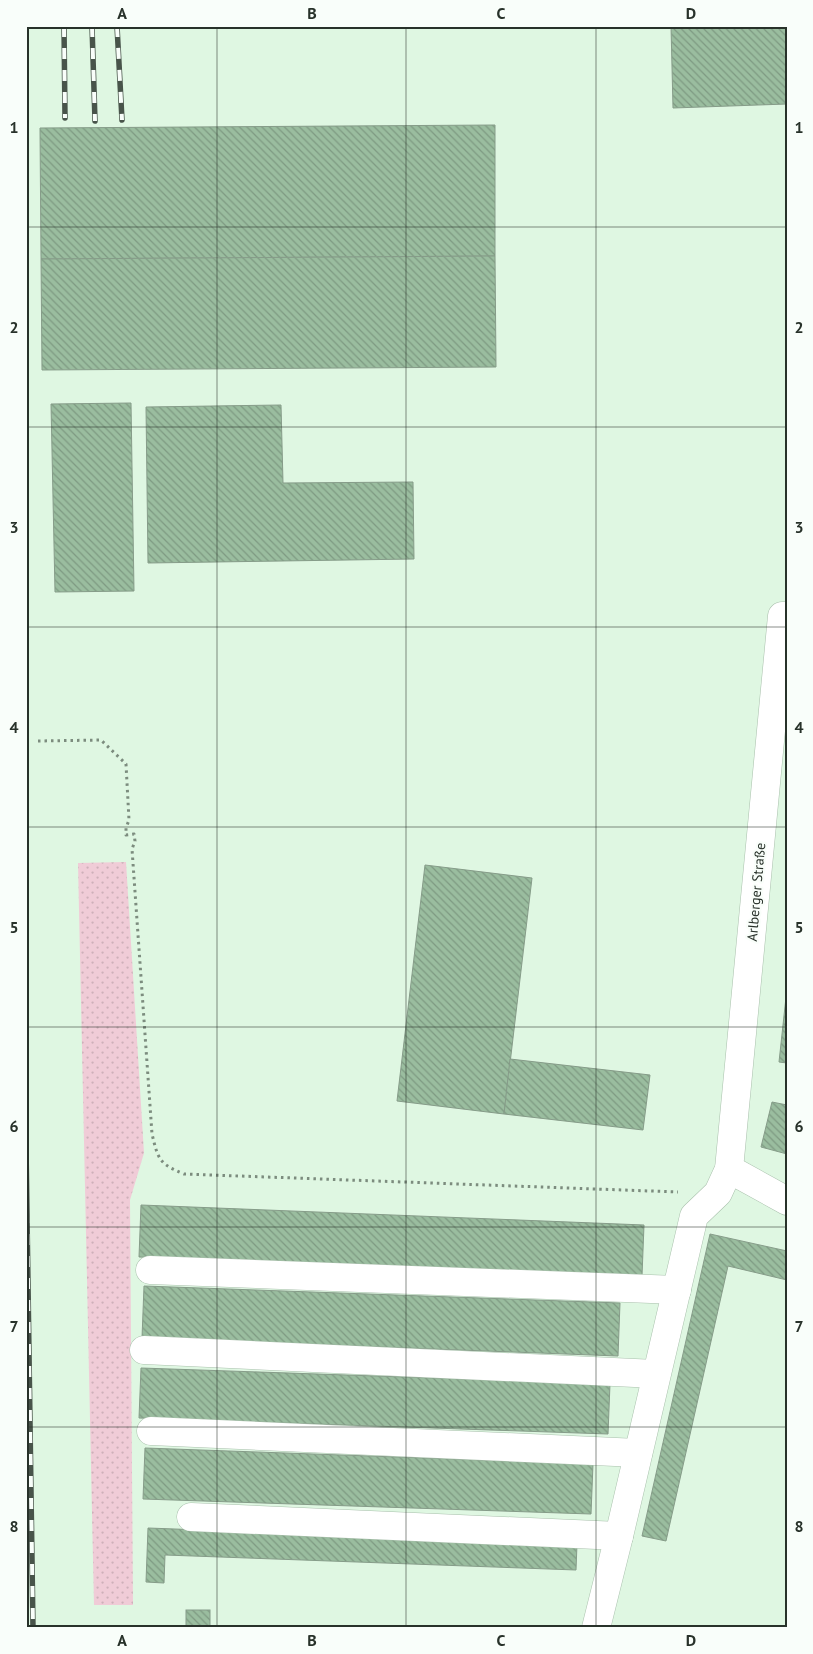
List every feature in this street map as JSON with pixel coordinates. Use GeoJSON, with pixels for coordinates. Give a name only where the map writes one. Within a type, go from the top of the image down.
{"type":"FeatureCollection","features":[{"type":"Feature","properties":{"kind":"street","name":"Arlberger Straße"},"geometry":{"type":"LineString","coordinates":[[718,1194],[729,1169],[784,616]]}},
{"type":"Feature","properties":{"kind":"street"},"geometry":{"type":"LineString","coordinates":[[729,1169],[787,1201]]}},
{"type":"Feature","properties":{"kind":"street"},"geometry":{"type":"LineString","coordinates":[[596,1628],[694,1216],[718,1194]]}},
{"type":"Feature","properties":{"kind":"street"},"geometry":{"type":"LineString","coordinates":[[150,1270],[677,1290]]}},
{"type":"Feature","properties":{"kind":"street"},"geometry":{"type":"LineString","coordinates":[[144,1350],[656,1374]]}},
{"type":"Feature","properties":{"kind":"street"},"geometry":{"type":"LineString","coordinates":[[151,1431],[638,1453]]}},
{"type":"Feature","properties":{"kind":"street"},"geometry":{"type":"LineString","coordinates":[[191,1517],[619,1536]]}},
{"type":"Feature","properties":{"kind":"path"},"geometry":{"type":"LineString","coordinates":[[38,741],[101,740],[126,764],[129,820],[126,835],[134,834],[132,849],[152,1134],[161,1162],[171,1169],[184,1174],[718,1194]]}},
{"type":"Feature","properties":{"kind":"shaded area"},"geometry":{"type":"Polygon","coordinates":[[[126,862],[144,1153],[130,1200],[133,1605],[94,1605],[78,863],[126,862]]]}},
{"type":"Feature","properties":{"kind":"building"},"geometry":{"type":"Polygon","coordinates":[[[671,26],[787,26],[787,104],[673,108],[671,26]]]}},
{"type":"Feature","properties":{"kind":"building"},"geometry":{"type":"Polygon","coordinates":[[[495,125],[495,256],[41,259],[40,128],[495,125]]]}},
{"type":"Feature","properties":{"kind":"building"},"geometry":{"type":"Polygon","coordinates":[[[495,256],[496,367],[42,370],[41,259],[495,256]]]}},
{"type":"Feature","properties":{"kind":"building"},"geometry":{"type":"Polygon","coordinates":[[[131,403],[134,591],[55,592],[51,404],[131,403]]]}},
{"type":"Feature","properties":{"kind":"building"},"geometry":{"type":"Polygon","coordinates":[[[281,405],[283,483],[413,482],[414,559],[148,563],[146,407],[281,405]]]}},
{"type":"Feature","properties":{"kind":"building"},"geometry":{"type":"Polygon","coordinates":[[[425,865],[532,878],[504,1114],[397,1101],[425,865]]]}},
{"type":"Feature","properties":{"kind":"building"},"geometry":{"type":"Polygon","coordinates":[[[787,988],[787,1063],[779,1062],[787,988]]]}},
{"type":"Feature","properties":{"kind":"building"},"geometry":{"type":"Polygon","coordinates":[[[510,1059],[650,1075],[643,1130],[504,1114],[510,1059]]]}},
{"type":"Feature","properties":{"kind":"building"},"geometry":{"type":"Polygon","coordinates":[[[772,1102],[787,1105],[787,1154],[761,1147],[772,1102]]]}},
{"type":"Feature","properties":{"kind":"building"},"geometry":{"type":"Polygon","coordinates":[[[141,1205],[644,1225],[642,1276],[139,1257],[141,1205]]]}},
{"type":"Feature","properties":{"kind":"building"},"geometry":{"type":"Polygon","coordinates":[[[710,1234],[787,1251],[787,1280],[728,1266],[666,1541],[642,1536],[710,1234]]]}},
{"type":"Feature","properties":{"kind":"building"},"geometry":{"type":"Polygon","coordinates":[[[144,1286],[620,1303],[618,1356],[142,1338],[144,1286]]]}},
{"type":"Feature","properties":{"kind":"building"},"geometry":{"type":"Polygon","coordinates":[[[141,1368],[610,1384],[608,1434],[139,1418],[141,1368]]]}},
{"type":"Feature","properties":{"kind":"building"},"geometry":{"type":"Polygon","coordinates":[[[145,1448],[593,1464],[591,1514],[143,1499],[145,1448]]]}},
{"type":"Feature","properties":{"kind":"building"},"geometry":{"type":"Polygon","coordinates":[[[148,1528],[577,1544],[576,1570],[165,1555],[164,1583],[146,1582],[148,1528]]]}},
{"type":"Feature","properties":{"kind":"building"},"geometry":{"type":"Polygon","coordinates":[[[186,1610],[210,1610],[210,1628],[186,1628],[186,1610]]]}},
{"type":"Feature","properties":{"kind":"railway"},"geometry":{"type":"LineString","coordinates":[[64,26],[65,118]]}},
{"type":"Feature","properties":{"kind":"railway"},"geometry":{"type":"LineString","coordinates":[[92,26],[95,121]]}},
{"type":"Feature","properties":{"kind":"railway"},"geometry":{"type":"LineString","coordinates":[[117,26],[122,120]]}},
{"type":"Feature","properties":{"kind":"railway"},"geometry":{"type":"LineString","coordinates":[[26,1146],[33,1628]]}}]}
